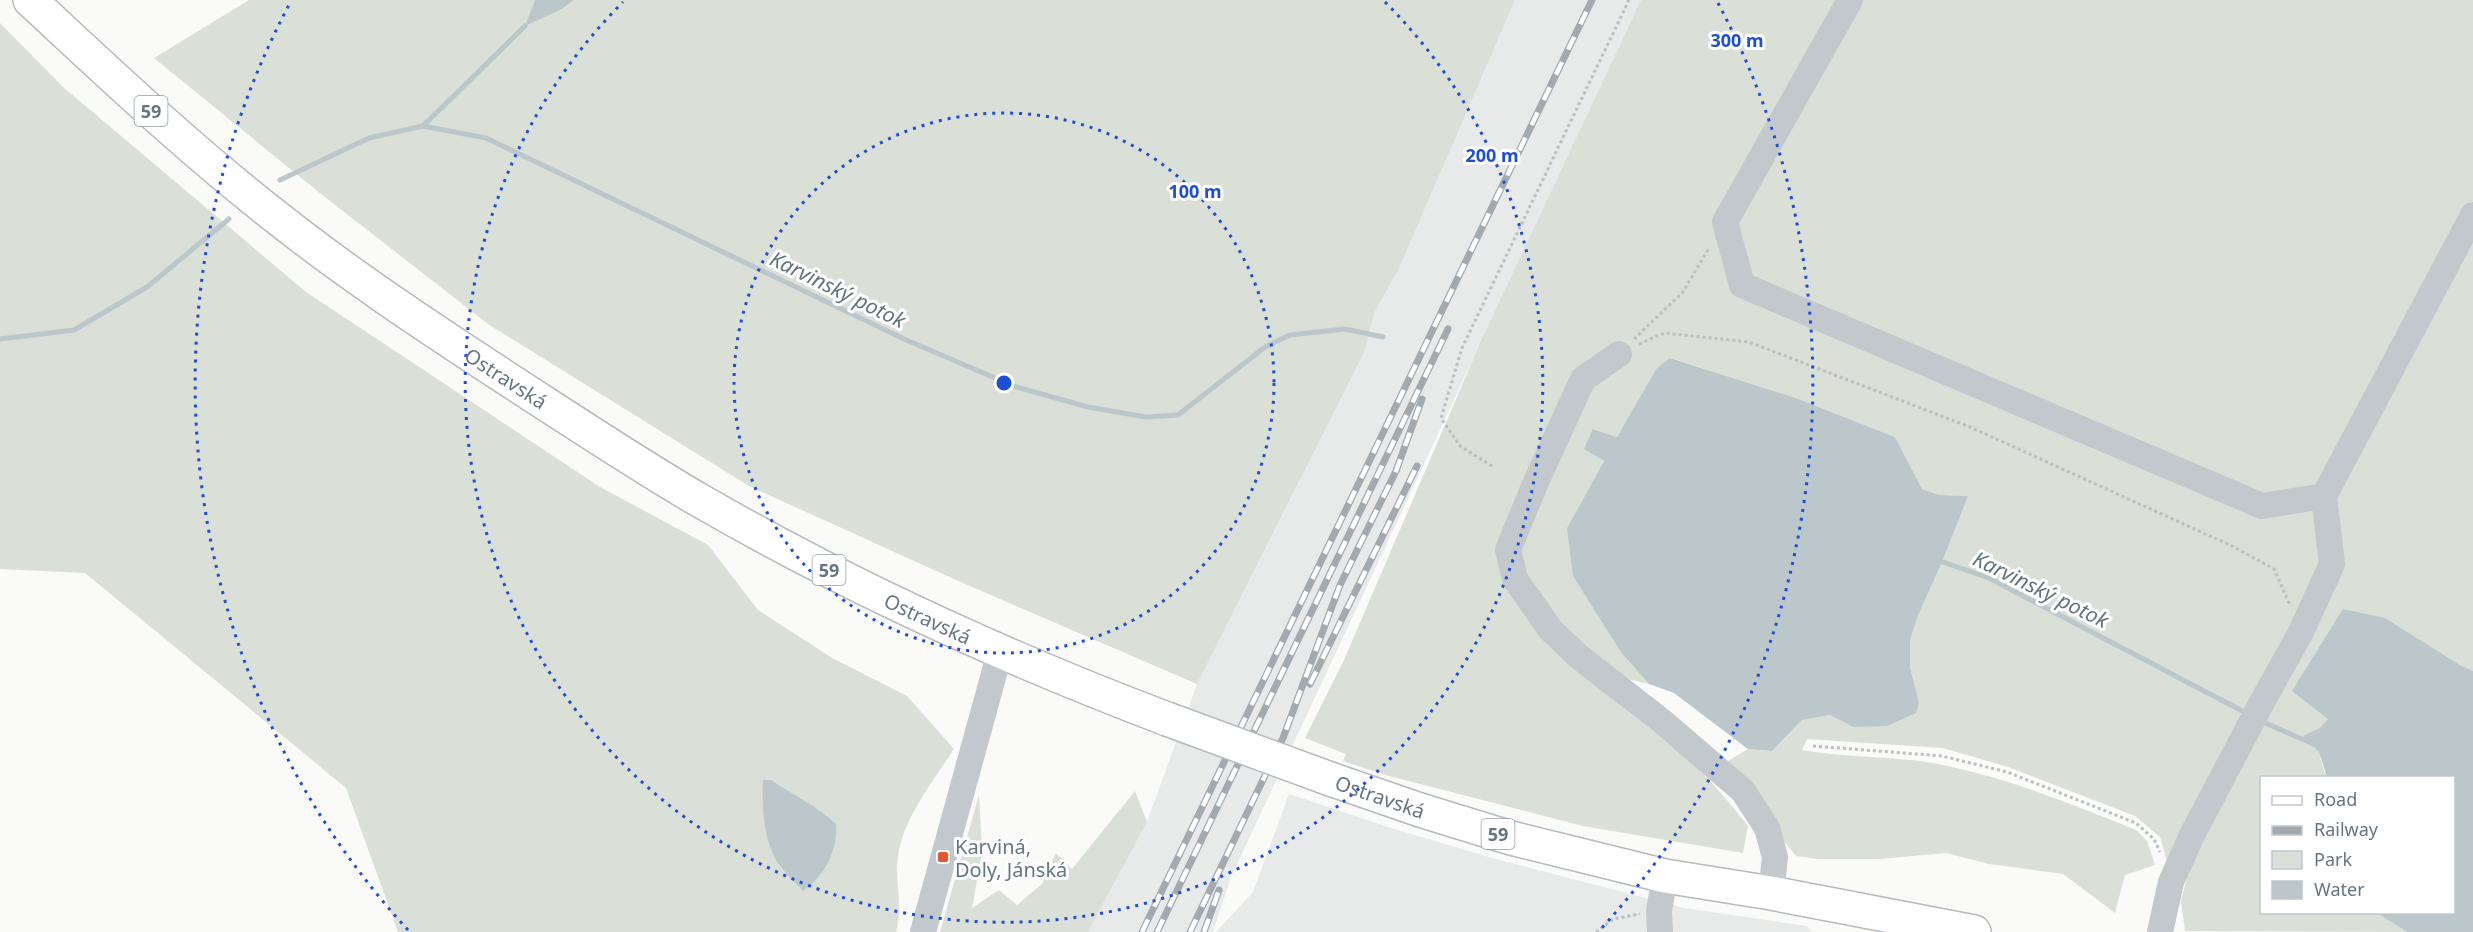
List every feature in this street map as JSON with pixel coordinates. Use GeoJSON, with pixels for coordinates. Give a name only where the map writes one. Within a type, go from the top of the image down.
{"type":"FeatureCollection","features":[{"type":"Feature","properties":{"kind":"main road","name":"Ostravská"},"geometry":{"type":"LineString","coordinates":[[30,0],[227,178],[368,286],[585,429],[702,501],[824,567],[1000,652],[1087,689],[1333,780],[1511,838],[1665,876],[1771,893],[1974,932]]}},
{"type":"Feature","properties":{"kind":"street"},"geometry":{"type":"LineString","coordinates":[[1850,0],[1725,222],[1742,285],[2262,506],[2324,496]]}},
{"type":"Feature","properties":{"kind":"street"},"geometry":{"type":"LineString","coordinates":[[2160,932],[2171,882],[2192,835],[2260,704],[2301,632],[2332,564],[2324,496],[2473,215]]}},
{"type":"Feature","properties":{"kind":"street"},"geometry":{"type":"LineString","coordinates":[[1619,354],[1583,379],[1508,550],[1515,579],[1550,629],[1578,656],[1664,723],[1743,791],[1767,828],[1775,856],[1771,893]]}},
{"type":"Feature","properties":{"kind":"street"},"geometry":{"type":"LineString","coordinates":[[923,932],[1000,652]]}},
{"type":"Feature","properties":{"kind":"street"},"geometry":{"type":"LineString","coordinates":[[1660,922],[1665,876]]}},
{"type":"Feature","properties":{"kind":"path"},"geometry":{"type":"LineString","coordinates":[[1491,466],[1460,446],[1441,418],[1462,348],[1629,0]]}},
{"type":"Feature","properties":{"kind":"path"},"geometry":{"type":"LineString","coordinates":[[1619,354],[1683,292],[1725,222]]}},
{"type":"Feature","properties":{"kind":"path"},"geometry":{"type":"LineString","coordinates":[[1619,354],[1664,333],[1749,342],[1970,427],[2232,546],[2274,569],[2301,632]]}},
{"type":"Feature","properties":{"kind":"path"},"geometry":{"type":"LineString","coordinates":[[1813,746],[1942,756],[2007,772],[2136,823],[2154,839],[2171,882]]}},
{"type":"Feature","properties":{"kind":"path"},"geometry":{"type":"LineString","coordinates":[[1596,932],[1613,919],[1660,922]]}},
{"type":"Feature","properties":{"kind":"shaded area"},"geometry":{"type":"Polygon","coordinates":[[[1515,0],[1641,0],[1231,877],[1213,932],[1088,932],[1147,822],[1197,684],[1364,353],[1375,311],[1454,140],[1515,0]]]}},
{"type":"Feature","properties":{"kind":"shaded area"},"geometry":{"type":"Polygon","coordinates":[[[1289,794],[1489,857],[1684,908],[1807,926],[1812,932],[1216,932],[1253,892],[1289,794]]]}},
{"type":"Feature","properties":{"kind":"green space"},"geometry":{"type":"Polygon","coordinates":[[[249,0],[535,0],[526,25],[562,9],[574,0],[1515,0],[1399,268],[1375,311],[1364,353],[1197,684],[956,580],[749,486],[488,324],[316,190],[154,58],[249,0]]]}},
{"type":"Feature","properties":{"kind":"green space"},"geometry":{"type":"Polygon","coordinates":[[[1641,0],[2473,0],[2473,671],[2458,664],[2328,719],[2319,740],[2321,762],[2327,776],[2260,776],[2260,914],[2379,914],[2407,932],[2185,931],[2181,901],[2187,878],[2167,862],[2160,837],[2135,816],[2008,767],[1943,748],[1807,739],[1802,750],[1930,763],[2020,786],[2136,830],[2147,841],[2155,865],[2125,875],[2115,913],[2063,874],[1989,864],[1946,853],[1880,859],[1818,859],[1796,856],[1783,840],[1762,799],[1728,761],[1748,749],[1772,751],[1802,720],[1830,715],[1853,727],[1910,668],[1910,641],[1918,615],[1967,496],[1939,495],[1922,489],[1895,437],[1796,398],[1671,358],[1617,437],[1594,429],[1604,461],[1567,528],[1601,620],[1649,684],[1575,667],[1675,749],[1720,792],[1748,826],[1743,853],[1583,826],[1389,776],[1343,761],[1346,754],[1305,738],[1344,660],[1481,341],[1641,0]]]}},
{"type":"Feature","properties":{"kind":"green space"},"geometry":{"type":"Polygon","coordinates":[[[0,23],[63,87],[306,292],[600,487],[708,545],[758,610],[832,658],[907,696],[954,749],[922,797],[903,836],[897,860],[899,912],[896,932],[398,932],[346,788],[85,573],[0,569],[0,23]]]}},
{"type":"Feature","properties":{"kind":"green space"},"geometry":{"type":"Polygon","coordinates":[[[1135,791],[1147,822],[1088,932],[940,932],[979,795],[982,852],[972,908],[999,890],[1017,905],[1042,884],[1056,853],[1072,869],[1135,791]]]}},
{"type":"Feature","properties":{"kind":"water"},"geometry":{"type":"Polygon","coordinates":[[[535,0],[574,0],[562,9],[525,26],[535,0]]]}},
{"type":"Feature","properties":{"kind":"water"},"geometry":{"type":"Polygon","coordinates":[[[1670,358],[1796,398],[1895,437],[1922,489],[1939,495],[1968,496],[1918,615],[1910,641],[1910,668],[1919,703],[1916,713],[1887,726],[1853,727],[1830,715],[1802,720],[1772,751],[1748,749],[1674,693],[1649,684],[1621,652],[1573,576],[1567,528],[1604,461],[1584,449],[1593,429],[1617,437],[1657,368],[1670,358]]]}},
{"type":"Feature","properties":{"kind":"water"},"geometry":{"type":"Polygon","coordinates":[[[2343,609],[2385,618],[2473,671],[2473,932],[2407,932],[2379,914],[2455,914],[2455,776],[2327,776],[2319,752],[2303,736],[2320,728],[2328,719],[2292,691],[2343,609]]]}},
{"type":"Feature","properties":{"kind":"water"},"geometry":{"type":"Polygon","coordinates":[[[763,780],[771,780],[813,806],[836,824],[835,844],[828,862],[818,878],[803,891],[778,863],[769,844],[763,812],[763,780]]]}},
{"type":"Feature","properties":{"kind":"waterway"},"geometry":{"type":"LineString","coordinates":[[423,126],[525,26]]}},
{"type":"Feature","properties":{"kind":"waterway","name":"Karvinský potok"},"geometry":{"type":"LineString","coordinates":[[280,180],[369,138],[423,126],[486,138],[904,339],[1016,387],[1088,407],[1146,417],[1178,415],[1265,347],[1290,335],[1345,329],[1383,337]]}},
{"type":"Feature","properties":{"kind":"waterway","name":"Karvinský potok"},"geometry":{"type":"LineString","coordinates":[[0,339],[74,330],[147,287],[229,219]]}},
{"type":"Feature","properties":{"kind":"waterway","name":"Karvinský potok"},"geometry":{"type":"LineString","coordinates":[[1937,560],[1989,578],[2248,714]]}},
{"type":"Feature","properties":{"kind":"waterway","name":"Karvinský potok"},"geometry":{"type":"LineString","coordinates":[[2261,721],[2313,744]]}},
{"type":"Feature","properties":{"kind":"railway"},"geometry":{"type":"LineString","coordinates":[[1142,932],[1592,0]]}},
{"type":"Feature","properties":{"kind":"railway"},"geometry":{"type":"LineString","coordinates":[[1157,932],[1448,329]]}},
{"type":"Feature","properties":{"kind":"railway"},"geometry":{"type":"LineString","coordinates":[[1190,932],[1283,738],[1340,585],[1396,471],[1422,399]]}},
{"type":"Feature","properties":{"kind":"railway"},"geometry":{"type":"LineString","coordinates":[[1310,684],[1417,466]]}},
{"type":"Feature","properties":{"kind":"railway"},"geometry":{"type":"LineString","coordinates":[[1204,932],[1219,890]]}},
{"type":"Feature","properties":{"kind":"place","name":"Karviná, Doly, Jánská"},"geometry":{"type":"Point","coordinates":[943,857]}}]}
